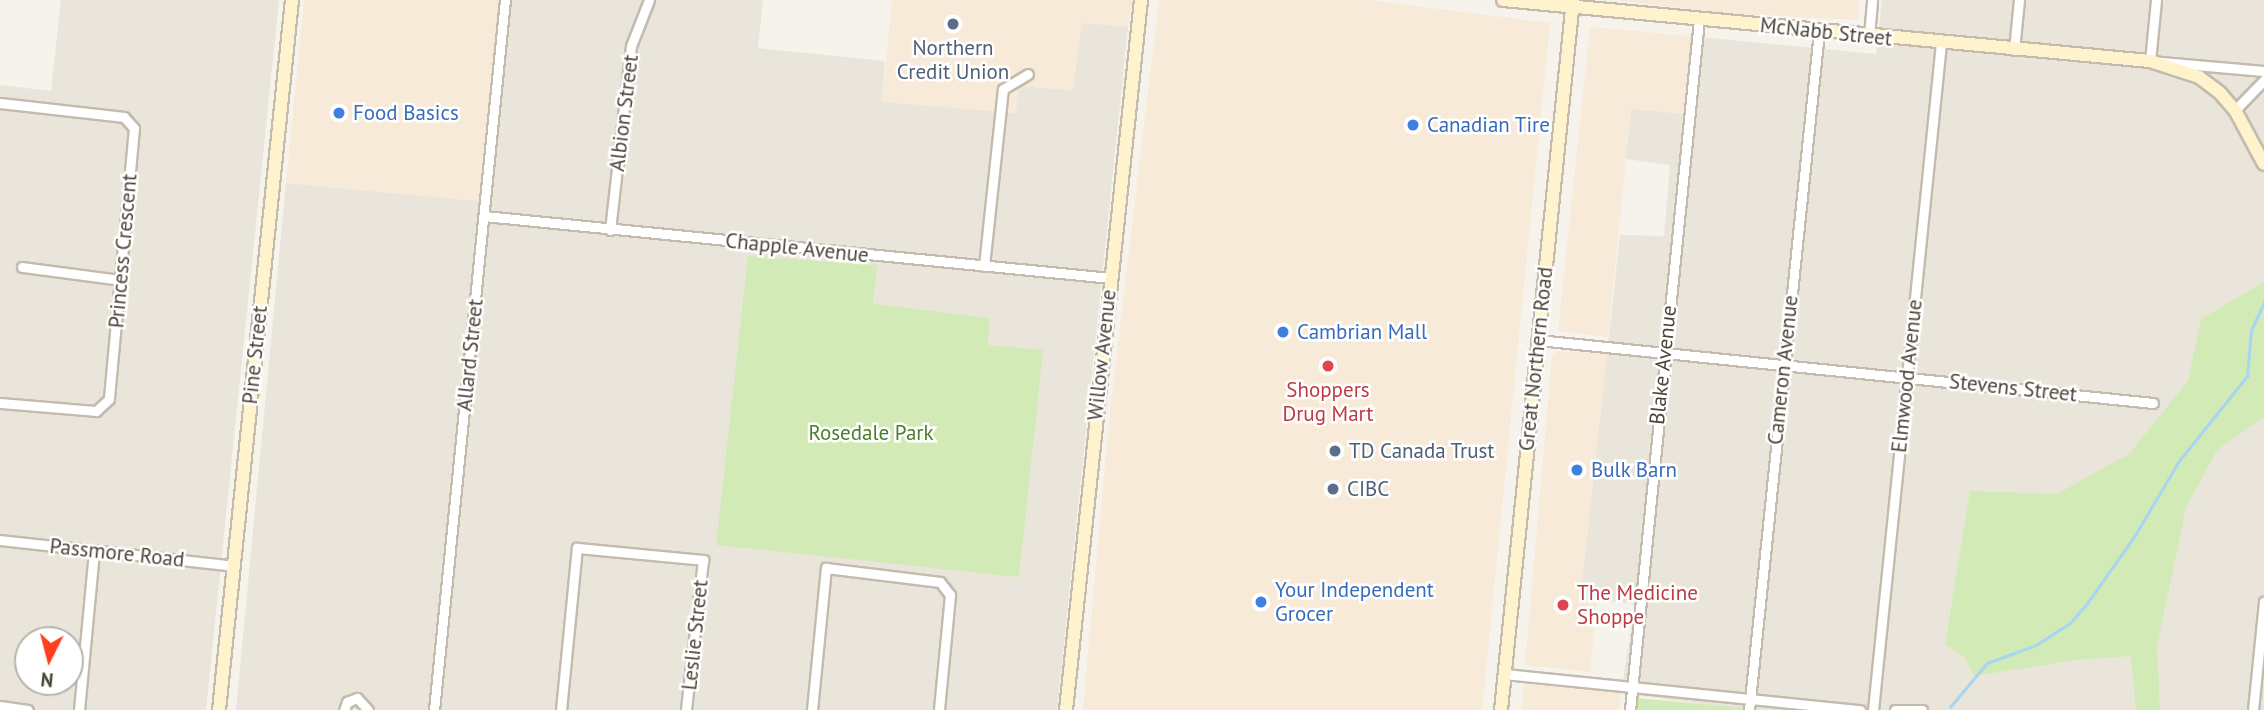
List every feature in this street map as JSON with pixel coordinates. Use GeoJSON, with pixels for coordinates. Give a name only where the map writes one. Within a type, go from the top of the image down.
{"type":"FeatureCollection","features":[{"type":"Feature","properties":{"kind":"main road","name":"Pine Street"},"geometry":{"type":"LineString","coordinates":[[219,710],[292,0]]}},
{"type":"Feature","properties":{"kind":"main road","name":"Willow Avenue"},"geometry":{"type":"LineString","coordinates":[[1066,710],[1141,0]]}},
{"type":"Feature","properties":{"kind":"main road","name":"McNabb Street"},"geometry":{"type":"LineString","coordinates":[[1503,0],[1573,4],[1699,20],[2150,61],[2199,77],[2235,110],[2264,164]]}},
{"type":"Feature","properties":{"kind":"main road","name":"Great Northern Road"},"geometry":{"type":"LineString","coordinates":[[1501,710],[1573,4]]}},
{"type":"Feature","properties":{"kind":"street","name":"Allard Street"},"geometry":{"type":"LineString","coordinates":[[434,710],[505,0]]}},
{"type":"Feature","properties":{"kind":"street","name":"Albion Street"},"geometry":{"type":"LineString","coordinates":[[610,230],[631,46],[649,0]]}},
{"type":"Feature","properties":{"kind":"street"},"geometry":{"type":"LineString","coordinates":[[1869,36],[1872,0]]}},
{"type":"Feature","properties":{"kind":"street"},"geometry":{"type":"LineString","coordinates":[[2014,50],[2019,0]]}},
{"type":"Feature","properties":{"kind":"street"},"geometry":{"type":"LineString","coordinates":[[2150,61],[2156,0]]}},
{"type":"Feature","properties":{"kind":"street","name":"Blake Avenue"},"geometry":{"type":"LineString","coordinates":[[1630,710],[1699,20]]}},
{"type":"Feature","properties":{"kind":"street","name":"Cameron Avenue"},"geometry":{"type":"LineString","coordinates":[[1749,705],[1819,31]]}},
{"type":"Feature","properties":{"kind":"street","name":"Elmwood Avenue"},"geometry":{"type":"LineString","coordinates":[[1873,710],[1941,43]]}},
{"type":"Feature","properties":{"kind":"street","name":"McNabb Street"},"geometry":{"type":"LineString","coordinates":[[2150,61],[2264,71]]}},
{"type":"Feature","properties":{"kind":"street"},"geometry":{"type":"LineString","coordinates":[[984,266],[1003,89],[1028,74]]}},
{"type":"Feature","properties":{"kind":"street"},"geometry":{"type":"LineString","coordinates":[[2235,110],[2264,80]]}},
{"type":"Feature","properties":{"kind":"street","name":"Princess Crescent"},"geometry":{"type":"LineString","coordinates":[[0,103],[124,117],[134,128],[109,399],[96,411],[0,403]]}},
{"type":"Feature","properties":{"kind":"street","name":"Chapple Avenue"},"geometry":{"type":"LineString","coordinates":[[484,216],[1111,278]]}},
{"type":"Feature","properties":{"kind":"street"},"geometry":{"type":"LineString","coordinates":[[22,267],[121,280]]}},
{"type":"Feature","properties":{"kind":"street","name":"Stevens Street"},"geometry":{"type":"LineString","coordinates":[[1538,340],[2153,403]]}},
{"type":"Feature","properties":{"kind":"street","name":"Passmore Road"},"geometry":{"type":"LineString","coordinates":[[0,540],[234,566]]}},
{"type":"Feature","properties":{"kind":"street","name":"Leslie Street"},"geometry":{"type":"LineString","coordinates":[[561,710],[577,548],[704,560],[687,710]]}},
{"type":"Feature","properties":{"kind":"street"},"geometry":{"type":"LineString","coordinates":[[79,710],[94,551]]}},
{"type":"Feature","properties":{"kind":"street"},"geometry":{"type":"LineString","coordinates":[[812,710],[826,568],[940,582],[950,595],[939,710]]}},
{"type":"Feature","properties":{"kind":"street"},"geometry":{"type":"LineString","coordinates":[[2253,710],[2264,602]]}},
{"type":"Feature","properties":{"kind":"street"},"geometry":{"type":"LineString","coordinates":[[1504,674],[1632,687],[1749,705],[1860,710]]}},
{"type":"Feature","properties":{"kind":"street"},"geometry":{"type":"LineString","coordinates":[[344,710],[347,702],[357,698],[368,710]]}},
{"type":"Feature","properties":{"kind":"street"},"geometry":{"type":"LineString","coordinates":[[0,706],[29,710]]}},
{"type":"Feature","properties":{"kind":"street"},"geometry":{"type":"LineString","coordinates":[[1895,710],[1922,710]]}},
{"type":"Feature","properties":{"kind":"shaded area"},"geometry":{"type":"Polygon","coordinates":[[[61,0],[279,0],[206,710],[0,710],[0,85],[51,91],[61,0]]]}},
{"type":"Feature","properties":{"kind":"shaded area"},"geometry":{"type":"Polygon","coordinates":[[[304,0],[498,0],[479,201],[286,183],[304,0]]]}},
{"type":"Feature","properties":{"kind":"shaded area"},"geometry":{"type":"Polygon","coordinates":[[[498,0],[763,0],[758,48],[885,61],[882,101],[1015,113],[1018,86],[1073,90],[1082,22],[1128,27],[1057,710],[236,710],[286,183],[479,201],[498,0]]]}},
{"type":"Feature","properties":{"kind":"shaded area"},"geometry":{"type":"Polygon","coordinates":[[[892,0],[1132,0],[1128,27],[1082,23],[1073,90],[1019,86],[1016,113],[882,102],[892,0]]]}},
{"type":"Feature","properties":{"kind":"shaded area"},"geometry":{"type":"Polygon","coordinates":[[[1159,0],[1368,0],[1550,23],[1482,710],[1083,710],[1109,420],[1159,0]]]}},
{"type":"Feature","properties":{"kind":"shaded area"},"geometry":{"type":"Polygon","coordinates":[[[1615,0],[1859,0],[1858,20],[1722,13],[1615,0]]]}},
{"type":"Feature","properties":{"kind":"shaded area"},"geometry":{"type":"Polygon","coordinates":[[[1882,0],[2264,0],[2264,710],[1744,710],[1621,693],[1635,604],[1580,599],[1620,235],[1664,236],[1670,165],[1626,159],[1631,108],[1684,114],[1690,36],[1876,54],[1882,0]]]}},
{"type":"Feature","properties":{"kind":"shaded area"},"geometry":{"type":"Polygon","coordinates":[[[1590,27],[1690,36],[1684,114],[1631,109],[1608,337],[1558,331],[1590,27]]]}},
{"type":"Feature","properties":{"kind":"shaded area"},"geometry":{"type":"Polygon","coordinates":[[[1559,351],[1607,354],[1580,599],[1597,601],[1590,672],[1525,665],[1552,357],[1559,351]]]}},
{"type":"Feature","properties":{"kind":"shaded area"},"geometry":{"type":"Polygon","coordinates":[[[1524,684],[1621,693],[1619,710],[1521,710],[1524,684]]]}},
{"type":"Feature","properties":{"kind":"green space","name":"Rosedale Park"},"geometry":{"type":"Polygon","coordinates":[[[748,256],[877,265],[873,304],[989,318],[988,345],[1043,350],[1019,577],[716,545],[748,256]]]}},
{"type":"Feature","properties":{"kind":"green space"},"geometry":{"type":"Polygon","coordinates":[[[2264,282],[2264,417],[2217,450],[2186,508],[2157,646],[2160,710],[2136,710],[2131,656],[2074,660],[1974,676],[1965,658],[1945,645],[1970,491],[2057,494],[2129,454],[2188,381],[2201,319],[2264,282]]]}},
{"type":"Feature","properties":{"kind":"green space"},"geometry":{"type":"Polygon","coordinates":[[[1636,698],[1744,708],[1744,710],[1635,710],[1636,698]]]}},
{"type":"Feature","properties":{"kind":"waterway"},"geometry":{"type":"LineString","coordinates":[[1950,707],[1987,663],[2036,645],[2070,623],[2088,602],[2134,537],[2179,461],[2247,376],[2251,331],[2264,302]]}},
{"type":"Feature","properties":{"kind":"place","name":"Northern Credit Union"},"geometry":{"type":"Point","coordinates":[953,24]}},
{"type":"Feature","properties":{"kind":"place","name":"Food Basics"},"geometry":{"type":"Point","coordinates":[339,113]}},
{"type":"Feature","properties":{"kind":"place","name":"Canadian Tire"},"geometry":{"type":"Point","coordinates":[1413,125]}},
{"type":"Feature","properties":{"kind":"place","name":"Cambrian Mall"},"geometry":{"type":"Point","coordinates":[1283,332]}},
{"type":"Feature","properties":{"kind":"place","name":"Shoppers Drug Mart"},"geometry":{"type":"Point","coordinates":[1328,366]}},
{"type":"Feature","properties":{"kind":"place","name":"TD Canada Trust"},"geometry":{"type":"Point","coordinates":[1335,451]}},
{"type":"Feature","properties":{"kind":"place","name":"Bulk Barn"},"geometry":{"type":"Point","coordinates":[1577,470]}},
{"type":"Feature","properties":{"kind":"place","name":"CIBC"},"geometry":{"type":"Point","coordinates":[1333,489]}},
{"type":"Feature","properties":{"kind":"place","name":"Your Independent Grocer"},"geometry":{"type":"Point","coordinates":[1261,602]}},
{"type":"Feature","properties":{"kind":"place","name":"The Medicine Shoppe"},"geometry":{"type":"Point","coordinates":[1563,605]}}]}
